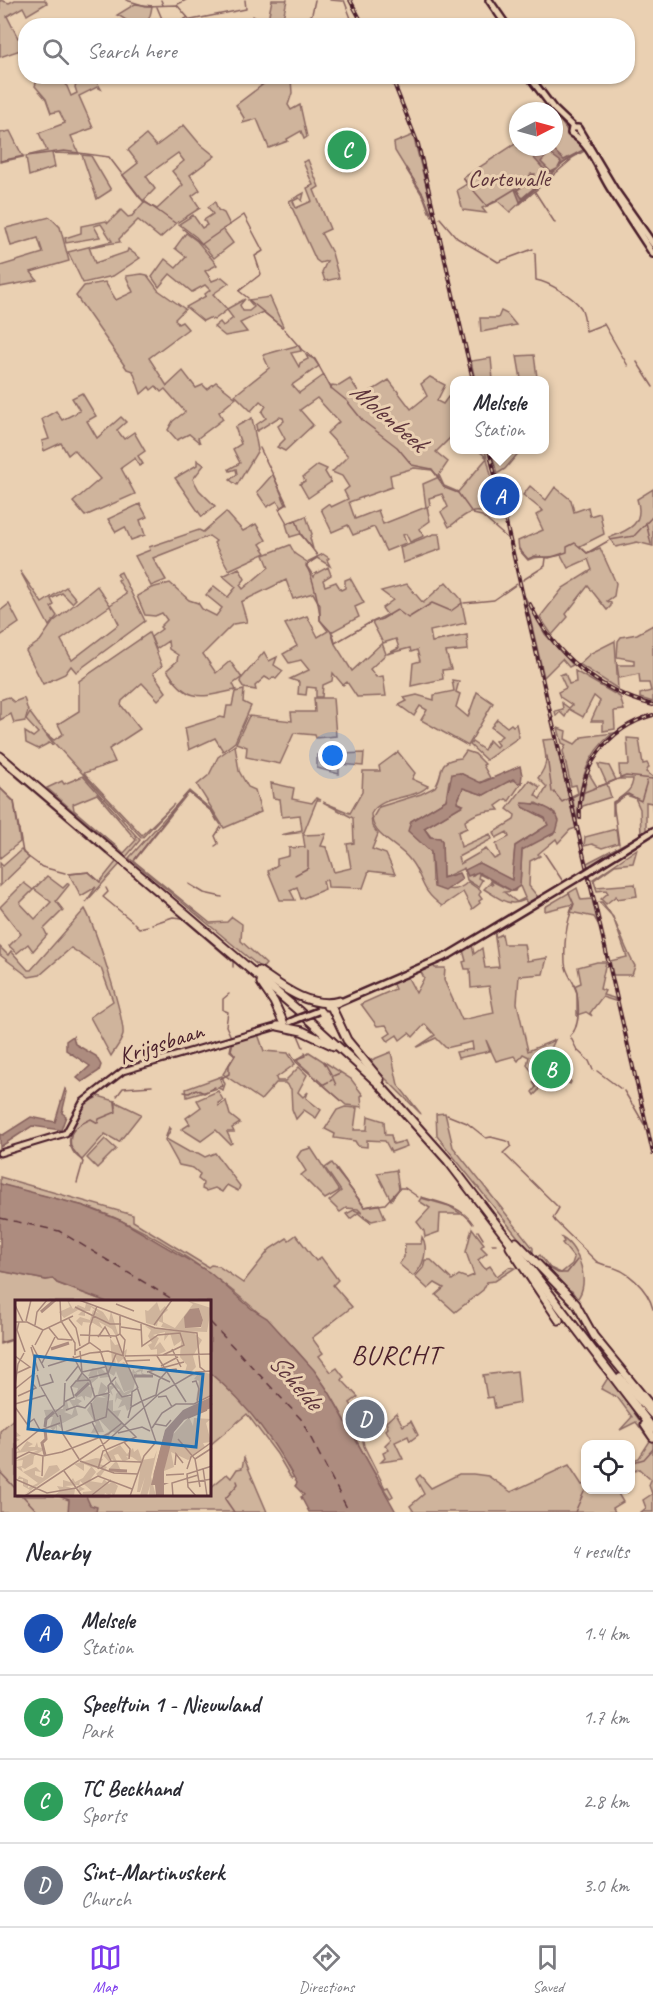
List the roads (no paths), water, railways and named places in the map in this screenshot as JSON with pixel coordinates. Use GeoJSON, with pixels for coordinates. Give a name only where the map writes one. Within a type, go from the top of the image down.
{"type":"FeatureCollection","features":[{"type":"Feature","properties":{"kind":"highway"},"geometry":{"type":"LineString","coordinates":[[0,750],[259,971],[380,1080]]}},
{"type":"Feature","properties":{"kind":"highway"},"geometry":{"type":"LineString","coordinates":[[0,756],[351,1057],[413,1120],[532,1266],[571,1308],[653,1422]]}},
{"type":"Feature","properties":{"kind":"highway"},"geometry":{"type":"LineString","coordinates":[[241,962],[266,989],[288,1024],[325,1041],[351,1057]]}},
{"type":"Feature","properties":{"kind":"highway"},"geometry":{"type":"LineString","coordinates":[[259,971],[292,992],[324,1007],[347,1040],[380,1080],[441,1146],[516,1242],[525,1257]]}},
{"type":"Feature","properties":{"kind":"highway"},"geometry":{"type":"LineString","coordinates":[[324,1007],[339,1001]]}},
{"type":"Feature","properties":{"kind":"highway"},"geometry":{"type":"LineString","coordinates":[[532,1266],[571,1308]]}},
{"type":"Feature","properties":{"kind":"highway"},"geometry":{"type":"LineString","coordinates":[[613,1366],[653,1407]]}},
{"type":"Feature","properties":{"kind":"highway"},"geometry":{"type":"LineString","coordinates":[[613,1366],[653,1414]]}},
{"type":"Feature","properties":{"kind":"highway"},"geometry":{"type":"LineString","coordinates":[[613,1366],[653,1428]]}},
{"type":"Feature","properties":{"kind":"highway"},"geometry":{"type":"LineString","coordinates":[[613,1366],[653,1437]]}},
{"type":"Feature","properties":{"kind":"main road"},"geometry":{"type":"LineString","coordinates":[[488,0],[503,18]]}},
{"type":"Feature","properties":{"kind":"main road"},"geometry":{"type":"LineString","coordinates":[[534,84],[560,116],[572,128],[578,128],[577,133],[592,153],[609,186],[649,242],[653,254]]}},
{"type":"Feature","properties":{"kind":"main road","name":"Krijgsbaan"},"geometry":{"type":"LineString","coordinates":[[0,1154],[66,1133],[83,1102],[127,1069],[288,1024],[448,954],[476,940],[653,831]]}},
{"type":"Feature","properties":{"kind":"main road","name":"Krijgsbaan"},"geometry":{"type":"LineString","coordinates":[[339,1001],[370,989]]}},
{"type":"Feature","properties":{"kind":"main road"},"geometry":{"type":"LineString","coordinates":[[355,996],[363,990]]}},
{"type":"Feature","properties":{"kind":"water"},"geometry":{"type":"Polygon","coordinates":[[[585,149],[559,166],[561,162],[553,156],[560,156],[564,160],[585,149]]]}},
{"type":"Feature","properties":{"kind":"water"},"geometry":{"type":"Polygon","coordinates":[[[532,156],[546,156],[541,162],[551,172],[557,169],[520,202],[515,189],[525,183],[531,174],[535,174],[533,180],[517,190],[522,198],[549,175],[532,156]]]}},
{"type":"Feature","properties":{"kind":"water"},"geometry":{"type":"Polygon","coordinates":[[[520,766],[521,782],[518,783],[513,779],[484,795],[463,788],[457,802],[463,805],[424,828],[430,837],[440,838],[442,841],[443,878],[459,873],[462,879],[445,891],[434,887],[431,852],[408,831],[411,821],[446,800],[452,774],[460,773],[481,783],[520,766]]]}},
{"type":"Feature","properties":{"kind":"water"},"geometry":{"type":"Polygon","coordinates":[[[522,803],[549,809],[559,821],[556,832],[522,850],[520,886],[512,891],[478,872],[468,876],[465,870],[479,863],[512,880],[515,846],[548,825],[545,818],[523,807],[522,803]]]}},
{"type":"Feature","properties":{"kind":"water"},"geometry":{"type":"Polygon","coordinates":[[[73,1036],[75,1044],[96,1056],[101,1065],[99,1071],[82,1082],[77,1078],[90,1066],[66,1050],[66,1041],[73,1036]]]}},
{"type":"Feature","properties":{"kind":"water"},"geometry":{"type":"Polygon","coordinates":[[[65,1089],[67,1092],[62,1113],[66,1116],[61,1130],[32,1126],[0,1147],[0,1134],[3,1135],[31,1117],[55,1122],[65,1089]]]}},
{"type":"Feature","properties":{"kind":"water","name":"Schelde"},"geometry":{"type":"Polygon","coordinates":[[[0,1184],[84,1206],[122,1221],[209,1272],[252,1309],[267,1318],[314,1370],[329,1392],[396,1512],[309,1512],[301,1497],[304,1495],[295,1486],[297,1483],[269,1438],[248,1410],[212,1375],[212,1300],[102,1300],[57,1283],[53,1279],[46,1280],[0,1271],[0,1184]]]}},
{"type":"Feature","properties":{"kind":"water"},"geometry":{"type":"Polygon","coordinates":[[[62,1497],[86,1497],[90,1505],[97,1507],[96,1512],[68,1512],[69,1500],[62,1497]]]}},
{"type":"Feature","properties":{"kind":"waterway"},"geometry":{"type":"LineString","coordinates":[[126,0],[146,6],[177,5],[188,18]]}},
{"type":"Feature","properties":{"kind":"waterway"},"geometry":{"type":"LineString","coordinates":[[161,0],[163,5]]}},
{"type":"Feature","properties":{"kind":"waterway"},"geometry":{"type":"LineString","coordinates":[[178,4],[186,0]]}},
{"type":"Feature","properties":{"kind":"waterway"},"geometry":{"type":"LineString","coordinates":[[201,18],[246,9],[245,0]]}},
{"type":"Feature","properties":{"kind":"waterway"},"geometry":{"type":"LineString","coordinates":[[308,18],[312,14],[315,0]]}},
{"type":"Feature","properties":{"kind":"waterway"},"geometry":{"type":"LineString","coordinates":[[330,0],[343,1]]}},
{"type":"Feature","properties":{"kind":"waterway"},"geometry":{"type":"LineString","coordinates":[[344,0],[351,18]]}},
{"type":"Feature","properties":{"kind":"waterway"},"geometry":{"type":"LineString","coordinates":[[157,7],[162,18]]}},
{"type":"Feature","properties":{"kind":"waterway"},"geometry":{"type":"LineString","coordinates":[[252,18],[253,16],[256,18]]}},
{"type":"Feature","properties":{"kind":"waterway"},"geometry":{"type":"LineString","coordinates":[[563,125],[569,133]]}},
{"type":"Feature","properties":{"kind":"waterway","name":"Molenbeek"},"geometry":{"type":"LineString","coordinates":[[27,156],[64,151],[109,157],[140,198],[175,223]]}},
{"type":"Feature","properties":{"kind":"waterway","name":"Molenbeek"},"geometry":{"type":"LineString","coordinates":[[0,161],[24,156]]}},
{"type":"Feature","properties":{"kind":"waterway"},"geometry":{"type":"LineString","coordinates":[[520,204],[571,160]]}},
{"type":"Feature","properties":{"kind":"waterway"},"geometry":{"type":"LineString","coordinates":[[406,168],[423,194],[432,216]]}},
{"type":"Feature","properties":{"kind":"waterway"},"geometry":{"type":"LineString","coordinates":[[463,178],[487,206],[515,189]]}},
{"type":"Feature","properties":{"kind":"waterway"},"geometry":{"type":"LineString","coordinates":[[535,192],[555,223]]}},
{"type":"Feature","properties":{"kind":"waterway","name":"Molenbeek"},"geometry":{"type":"LineString","coordinates":[[183,229],[202,244],[244,215],[263,251],[255,256],[261,274],[239,291],[248,298]]}},
{"type":"Feature","properties":{"kind":"waterway"},"geometry":{"type":"LineString","coordinates":[[440,218],[457,238],[488,256]]}},
{"type":"Feature","properties":{"kind":"waterway"},"geometry":{"type":"LineString","coordinates":[[490,257],[498,262],[533,249]]}},
{"type":"Feature","properties":{"kind":"waterway"},"geometry":{"type":"LineString","coordinates":[[535,253],[536,280],[560,291],[578,304],[583,314],[586,331],[604,324],[628,366]]}},
{"type":"Feature","properties":{"kind":"waterway","name":"Molenbeek"},"geometry":{"type":"LineString","coordinates":[[249,300],[282,327]]}},
{"type":"Feature","properties":{"kind":"waterway","name":"Molenbeek"},"geometry":{"type":"LineString","coordinates":[[284,329],[302,350],[315,359],[331,388],[347,401],[363,421],[397,447],[412,465],[432,469],[445,488],[458,493],[473,514],[482,516],[507,538]]}},
{"type":"Feature","properties":{"kind":"waterway"},"geometry":{"type":"LineString","coordinates":[[637,362],[653,387]]}},
{"type":"Feature","properties":{"kind":"waterway"},"geometry":{"type":"LineString","coordinates":[[260,448],[287,504],[279,509],[287,523],[296,520],[301,534],[317,555]]}},
{"type":"Feature","properties":{"kind":"waterway","name":"Molenbeek"},"geometry":{"type":"LineString","coordinates":[[610,540],[634,536],[653,516]]}},
{"type":"Feature","properties":{"kind":"waterway"},"geometry":{"type":"LineString","coordinates":[[646,522],[651,544]]}},
{"type":"Feature","properties":{"kind":"waterway","name":"Molenbeek"},"geometry":{"type":"LineString","coordinates":[[519,549],[528,559],[535,556],[549,558],[567,552],[567,547],[575,543],[587,553],[608,541]]}},
{"type":"Feature","properties":{"kind":"waterway"},"geometry":{"type":"LineString","coordinates":[[317,557],[306,566],[316,592],[320,620],[333,634],[335,643],[371,622]]}},
{"type":"Feature","properties":{"kind":"waterway"},"geometry":{"type":"LineString","coordinates":[[523,580],[545,566],[546,558]]}},
{"type":"Feature","properties":{"kind":"waterway"},"geometry":{"type":"LineString","coordinates":[[464,603],[494,600],[517,584]]}},
{"type":"Feature","properties":{"kind":"waterway"},"geometry":{"type":"LineString","coordinates":[[373,622],[397,610],[408,618],[432,603],[451,611],[462,603]]}},
{"type":"Feature","properties":{"kind":"waterway"},"geometry":{"type":"LineString","coordinates":[[547,756],[552,792]]}},
{"type":"Feature","properties":{"kind":"waterway"},"geometry":{"type":"LineString","coordinates":[[582,793],[626,776],[653,779]]}},
{"type":"Feature","properties":{"kind":"waterway"},"geometry":{"type":"LineString","coordinates":[[619,844],[613,802],[628,794],[641,801],[647,781]]}},
{"type":"Feature","properties":{"kind":"waterway"},"geometry":{"type":"LineString","coordinates":[[0,788],[14,801],[23,853],[42,867],[65,873]]}},
{"type":"Feature","properties":{"kind":"waterway"},"geometry":{"type":"LineString","coordinates":[[554,792],[562,802],[569,798]]}},
{"type":"Feature","properties":{"kind":"waterway"},"geometry":{"type":"LineString","coordinates":[[183,798],[189,793],[212,812],[217,821]]}},
{"type":"Feature","properties":{"kind":"waterway"},"geometry":{"type":"LineString","coordinates":[[572,797],[578,794]]}},
{"type":"Feature","properties":{"kind":"waterway"},"geometry":{"type":"LineString","coordinates":[[135,859],[181,800]]}},
{"type":"Feature","properties":{"kind":"waterway"},"geometry":{"type":"LineString","coordinates":[[218,843],[215,836],[221,827]]}},
{"type":"Feature","properties":{"kind":"waterway"},"geometry":{"type":"LineString","coordinates":[[295,875],[308,868],[308,851]]}},
{"type":"Feature","properties":{"kind":"waterway"},"geometry":{"type":"LineString","coordinates":[[544,853],[562,880]]}},
{"type":"Feature","properties":{"kind":"waterway"},"geometry":{"type":"LineString","coordinates":[[69,874],[89,872],[100,882]]}},
{"type":"Feature","properties":{"kind":"waterway"},"geometry":{"type":"LineString","coordinates":[[189,884],[204,893],[222,897]]}},
{"type":"Feature","properties":{"kind":"waterway"},"geometry":{"type":"LineString","coordinates":[[106,888],[108,892],[103,897],[132,921]]}},
{"type":"Feature","properties":{"kind":"waterway"},"geometry":{"type":"LineString","coordinates":[[569,893],[574,904],[566,933],[565,963],[578,998],[576,1027],[570,1036],[577,1050],[589,1061],[593,1070]]}},
{"type":"Feature","properties":{"kind":"waterway"},"geometry":{"type":"LineString","coordinates":[[152,924],[173,917],[182,918],[233,962],[233,967]]}},
{"type":"Feature","properties":{"kind":"waterway"},"geometry":{"type":"LineString","coordinates":[[134,923],[139,928],[148,926]]}},
{"type":"Feature","properties":{"kind":"waterway"},"geometry":{"type":"LineString","coordinates":[[229,994],[223,999],[223,1010],[228,1012],[226,1026],[231,1037]]}},
{"type":"Feature","properties":{"kind":"waterway"},"geometry":{"type":"LineString","coordinates":[[298,1035],[303,1047]]}},
{"type":"Feature","properties":{"kind":"waterway"},"geometry":{"type":"LineString","coordinates":[[218,1087],[223,1086],[220,1079],[229,1074],[229,1065],[235,1055],[231,1050],[233,1042]]}},
{"type":"Feature","properties":{"kind":"waterway"},"geometry":{"type":"LineString","coordinates":[[297,1059],[306,1056],[305,1052]]}},
{"type":"Feature","properties":{"kind":"waterway"},"geometry":{"type":"LineString","coordinates":[[291,1053],[296,1062],[342,1101]]}},
{"type":"Feature","properties":{"kind":"waterway"},"geometry":{"type":"LineString","coordinates":[[539,1061],[553,1066],[567,1080]]}},
{"type":"Feature","properties":{"kind":"waterway"},"geometry":{"type":"LineString","coordinates":[[324,1062],[331,1074]]}},
{"type":"Feature","properties":{"kind":"waterway"},"geometry":{"type":"LineString","coordinates":[[597,1071],[621,1089]]}},
{"type":"Feature","properties":{"kind":"waterway"},"geometry":{"type":"LineString","coordinates":[[333,1076],[340,1073]]}},
{"type":"Feature","properties":{"kind":"waterway"},"geometry":{"type":"LineString","coordinates":[[332,1076],[336,1085]]}},
{"type":"Feature","properties":{"kind":"waterway"},"geometry":{"type":"LineString","coordinates":[[322,1085],[332,1080]]}},
{"type":"Feature","properties":{"kind":"waterway"},"geometry":{"type":"LineString","coordinates":[[117,1096],[123,1088],[152,1086]]}},
{"type":"Feature","properties":{"kind":"waterway"},"geometry":{"type":"LineString","coordinates":[[184,1092],[189,1093],[196,1089],[204,1093],[215,1087]]}},
{"type":"Feature","properties":{"kind":"waterway"},"geometry":{"type":"LineString","coordinates":[[624,1091],[632,1104]]}},
{"type":"Feature","properties":{"kind":"waterway"},"geometry":{"type":"LineString","coordinates":[[77,1183],[83,1162],[70,1146],[70,1136],[78,1126],[87,1121],[91,1119],[98,1123],[99,1119],[116,1112],[115,1101]]}},
{"type":"Feature","properties":{"kind":"waterway"},"geometry":{"type":"LineString","coordinates":[[633,1105],[644,1124]]}},
{"type":"Feature","properties":{"kind":"waterway"},"geometry":{"type":"LineString","coordinates":[[447,1115],[467,1123],[486,1138],[491,1137],[510,1142],[511,1146],[503,1153],[559,1208],[553,1218],[555,1221],[597,1262],[605,1265]]}},
{"type":"Feature","properties":{"kind":"waterway"},"geometry":{"type":"LineString","coordinates":[[336,1170],[365,1207],[385,1204],[400,1188],[405,1188],[418,1197]]}},
{"type":"Feature","properties":{"kind":"waterway"},"geometry":{"type":"LineString","coordinates":[[421,1197],[457,1209],[473,1224]]}},
{"type":"Feature","properties":{"kind":"waterway"},"geometry":{"type":"LineString","coordinates":[[478,1231],[483,1239]]}},
{"type":"Feature","properties":{"kind":"waterway"},"geometry":{"type":"LineString","coordinates":[[546,1266],[558,1273],[567,1273],[577,1260]]}},
{"type":"Feature","properties":{"kind":"waterway"},"geometry":{"type":"LineString","coordinates":[[607,1266],[622,1271],[636,1281],[647,1294],[653,1309]]}},
{"type":"Feature","properties":{"kind":"waterway"},"geometry":{"type":"LineString","coordinates":[[0,1343],[15,1338]]}},
{"type":"Feature","properties":{"kind":"waterway"},"geometry":{"type":"LineString","coordinates":[[635,1462],[644,1459],[653,1449]]}},
{"type":"Feature","properties":{"kind":"waterway"},"geometry":{"type":"LineString","coordinates":[[0,1472],[15,1488]]}},
{"type":"Feature","properties":{"kind":"waterway"},"geometry":{"type":"LineString","coordinates":[[234,1512],[225,1499],[238,1484],[237,1481]]}},
{"type":"Feature","properties":{"kind":"waterway"},"geometry":{"type":"LineString","coordinates":[[575,1512],[583,1494]]}},
{"type":"Feature","properties":{"kind":"waterway"},"geometry":{"type":"LineString","coordinates":[[24,1497],[38,1512]]}},
{"type":"Feature","properties":{"kind":"railway"},"geometry":{"type":"LineString","coordinates":[[350,0],[360,18]]}},
{"type":"Feature","properties":{"kind":"railway"},"geometry":{"type":"LineString","coordinates":[[394,84],[418,144],[472,376]]}},
{"type":"Feature","properties":{"kind":"railway"},"geometry":{"type":"LineString","coordinates":[[490,454],[653,1153]]}},
{"type":"Feature","properties":{"kind":"railway"},"geometry":{"type":"LineString","coordinates":[[530,604],[552,639],[580,668],[614,690],[653,705]]}},
{"type":"Feature","properties":{"kind":"railway"},"geometry":{"type":"LineString","coordinates":[[580,818],[580,800],[584,783],[598,753],[622,730],[653,715]]}},
{"type":"Feature","properties":{"kind":"place","name":"TC Beckhand"},"geometry":{"type":"Point","coordinates":[347,150]}},
{"type":"Feature","properties":{"kind":"place","name":"Melsele"},"geometry":{"type":"Point","coordinates":[500,496]}},
{"type":"Feature","properties":{"kind":"place","name":"Speeltuin 1 - Nieuwland"},"geometry":{"type":"Point","coordinates":[551,1069]}},
{"type":"Feature","properties":{"kind":"place","name":"Sint-Martinuskerk"},"geometry":{"type":"Point","coordinates":[365,1419]}},
{"type":"Feature","properties":{"kind":"district","name":"BURCHT"},"geometry":{"type":"Point","coordinates":[396,1355]}},
{"type":"Feature","properties":{"kind":"park label","name":"Cortewalle"},"geometry":{"type":"Point","coordinates":[509,178]}}]}
